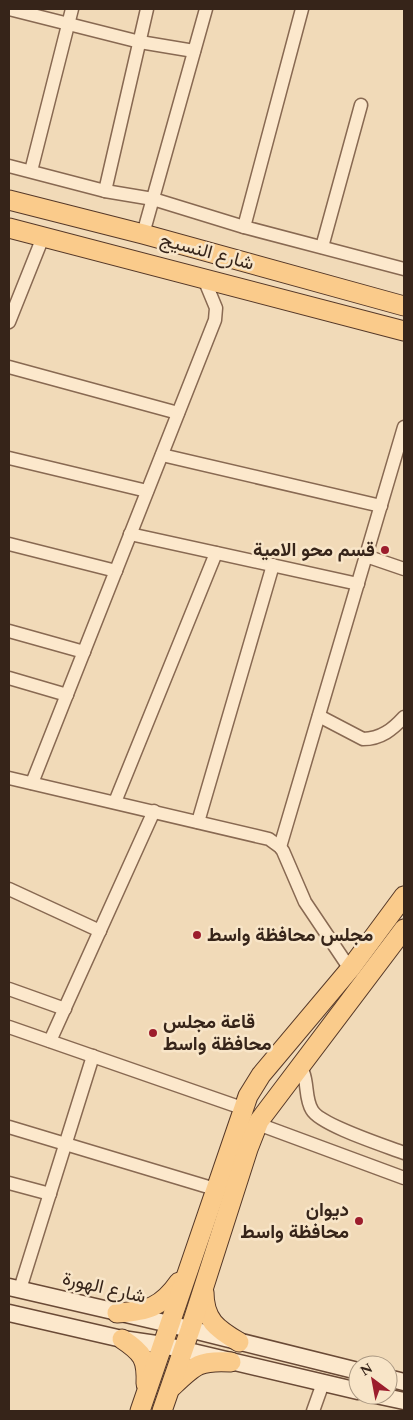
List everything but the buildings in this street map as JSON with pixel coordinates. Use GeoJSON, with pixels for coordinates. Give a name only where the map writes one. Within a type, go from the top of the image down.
{"type":"FeatureCollection","features":[{"type":"Feature","properties":{"kind":"main road","name":"شارع النسيج"},"geometry":{"type":"LineString","coordinates":[[9,200],[143,234],[404,306]]}},
{"type":"Feature","properties":{"kind":"main road","name":"شارع النسيج"},"geometry":{"type":"LineString","coordinates":[[9,228],[404,331]]}},
{"type":"Feature","properties":{"kind":"main road"},"geometry":{"type":"LineString","coordinates":[[143,1404],[242,1108],[254,1085],[350,969],[404,896]]}},
{"type":"Feature","properties":{"kind":"main road"},"geometry":{"type":"LineString","coordinates":[[162,1411],[258,1124],[298,1068],[404,929]]}},
{"type":"Feature","properties":{"kind":"main road"},"geometry":{"type":"LineString","coordinates":[[269,1066],[285,1086]]}},
{"type":"Feature","properties":{"kind":"main road"},"geometry":{"type":"LineString","coordinates":[[117,1313],[140,1311],[160,1304],[173,1292],[187,1271]]}},
{"type":"Feature","properties":{"kind":"main road"},"geometry":{"type":"LineString","coordinates":[[204,1286],[204,1302],[211,1320],[220,1331],[239,1342]]}},
{"type":"Feature","properties":{"kind":"main road"},"geometry":{"type":"LineString","coordinates":[[122,1339],[137,1349],[145,1362],[143,1404]]}},
{"type":"Feature","properties":{"kind":"main road"},"geometry":{"type":"LineString","coordinates":[[169,1389],[186,1372],[198,1365],[212,1361],[231,1362]]}},
{"type":"Feature","properties":{"kind":"street"},"geometry":{"type":"LineString","coordinates":[[31,171],[72,9]]}},
{"type":"Feature","properties":{"kind":"street"},"geometry":{"type":"LineString","coordinates":[[105,191],[148,9]]}},
{"type":"Feature","properties":{"kind":"street"},"geometry":{"type":"LineString","coordinates":[[143,234],[206,9]]}},
{"type":"Feature","properties":{"kind":"street"},"geometry":{"type":"LineString","coordinates":[[244,227],[302,9]]}},
{"type":"Feature","properties":{"kind":"street"},"geometry":{"type":"LineString","coordinates":[[9,23],[10,10],[140,42],[194,52]]}},
{"type":"Feature","properties":{"kind":"street"},"geometry":{"type":"LineString","coordinates":[[322,247],[361,105]]}},
{"type":"Feature","properties":{"kind":"street"},"geometry":{"type":"LineString","coordinates":[[9,166],[105,191],[153,199],[244,227],[404,266]]}},
{"type":"Feature","properties":{"kind":"street"},"geometry":{"type":"LineString","coordinates":[[9,322],[43,237]]}},
{"type":"Feature","properties":{"kind":"street"},"geometry":{"type":"LineString","coordinates":[[32,783],[215,320],[216,308],[204,279]]}},
{"type":"Feature","properties":{"kind":"street"},"geometry":{"type":"LineString","coordinates":[[9,367],[178,413]]}},
{"type":"Feature","properties":{"kind":"street"},"geometry":{"type":"LineString","coordinates":[[280,847],[404,427]]}},
{"type":"Feature","properties":{"kind":"street"},"geometry":{"type":"LineString","coordinates":[[162,455],[381,506]]}},
{"type":"Feature","properties":{"kind":"street"},"geometry":{"type":"LineString","coordinates":[[9,458],[147,492]]}},
{"type":"Feature","properties":{"kind":"street"},"geometry":{"type":"LineString","coordinates":[[130,534],[358,584]]}},
{"type":"Feature","properties":{"kind":"street"},"geometry":{"type":"LineString","coordinates":[[9,544],[116,571]]}},
{"type":"Feature","properties":{"kind":"street"},"geometry":{"type":"LineString","coordinates":[[115,802],[216,553]]}},
{"type":"Feature","properties":{"kind":"street"},"geometry":{"type":"LineString","coordinates":[[366,556],[404,569]]}},
{"type":"Feature","properties":{"kind":"street"},"geometry":{"type":"LineString","coordinates":[[198,822],[273,565]]}},
{"type":"Feature","properties":{"kind":"street"},"geometry":{"type":"LineString","coordinates":[[9,631],[84,652]]}},
{"type":"Feature","properties":{"kind":"street"},"geometry":{"type":"LineString","coordinates":[[9,678],[67,695]]}},
{"type":"Feature","properties":{"kind":"street"},"geometry":{"type":"LineString","coordinates":[[319,716],[358,738],[371,740],[387,733],[404,717]]}},
{"type":"Feature","properties":{"kind":"street"},"geometry":{"type":"LineString","coordinates":[[9,778],[264,837],[280,847],[306,902],[350,969]]}},
{"type":"Feature","properties":{"kind":"street"},"geometry":{"type":"LineString","coordinates":[[50,1041],[154,811]]}},
{"type":"Feature","properties":{"kind":"street"},"geometry":{"type":"LineString","coordinates":[[9,889],[100,931]]}},
{"type":"Feature","properties":{"kind":"street"},"geometry":{"type":"LineString","coordinates":[[9,989],[65,1009]]}},
{"type":"Feature","properties":{"kind":"street"},"geometry":{"type":"LineString","coordinates":[[9,1027],[242,1108]]}},
{"type":"Feature","properties":{"kind":"street"},"geometry":{"type":"LineString","coordinates":[[15,1288],[50,1194],[93,1056]]}},
{"type":"Feature","properties":{"kind":"street"},"geometry":{"type":"LineString","coordinates":[[298,1068],[303,1072],[309,1103],[316,1116],[363,1137],[404,1152]]}},
{"type":"Feature","properties":{"kind":"street"},"geometry":{"type":"LineString","coordinates":[[258,1124],[404,1178]]}},
{"type":"Feature","properties":{"kind":"street"},"geometry":{"type":"LineString","coordinates":[[9,1127],[215,1189]]}},
{"type":"Feature","properties":{"kind":"street"},"geometry":{"type":"LineString","coordinates":[[9,1183],[50,1194]]}},
{"type":"Feature","properties":{"kind":"street","name":"شارع الهورة"},"geometry":{"type":"LineString","coordinates":[[15,1288],[348,1369]]}},
{"type":"Feature","properties":{"kind":"street"},"geometry":{"type":"LineString","coordinates":[[9,1314],[122,1339],[163,1345],[348,1389]]}},
{"type":"Feature","properties":{"kind":"street"},"geometry":{"type":"LineString","coordinates":[[313,1411],[323,1383]]}},
{"type":"Feature","properties":{"kind":"place","name":"قسم محو الامية"},"geometry":{"type":"Point","coordinates":[385,550]}},
{"type":"Feature","properties":{"kind":"place","name":"مجلس محافظة واسط"},"geometry":{"type":"Point","coordinates":[197,935]}},
{"type":"Feature","properties":{"kind":"place","name":"قاعة مجلس محافظة واسط"},"geometry":{"type":"Point","coordinates":[153,1033]}},
{"type":"Feature","properties":{"kind":"place","name":"ديوان محافظة واسط"},"geometry":{"type":"Point","coordinates":[359,1221]}}]}
